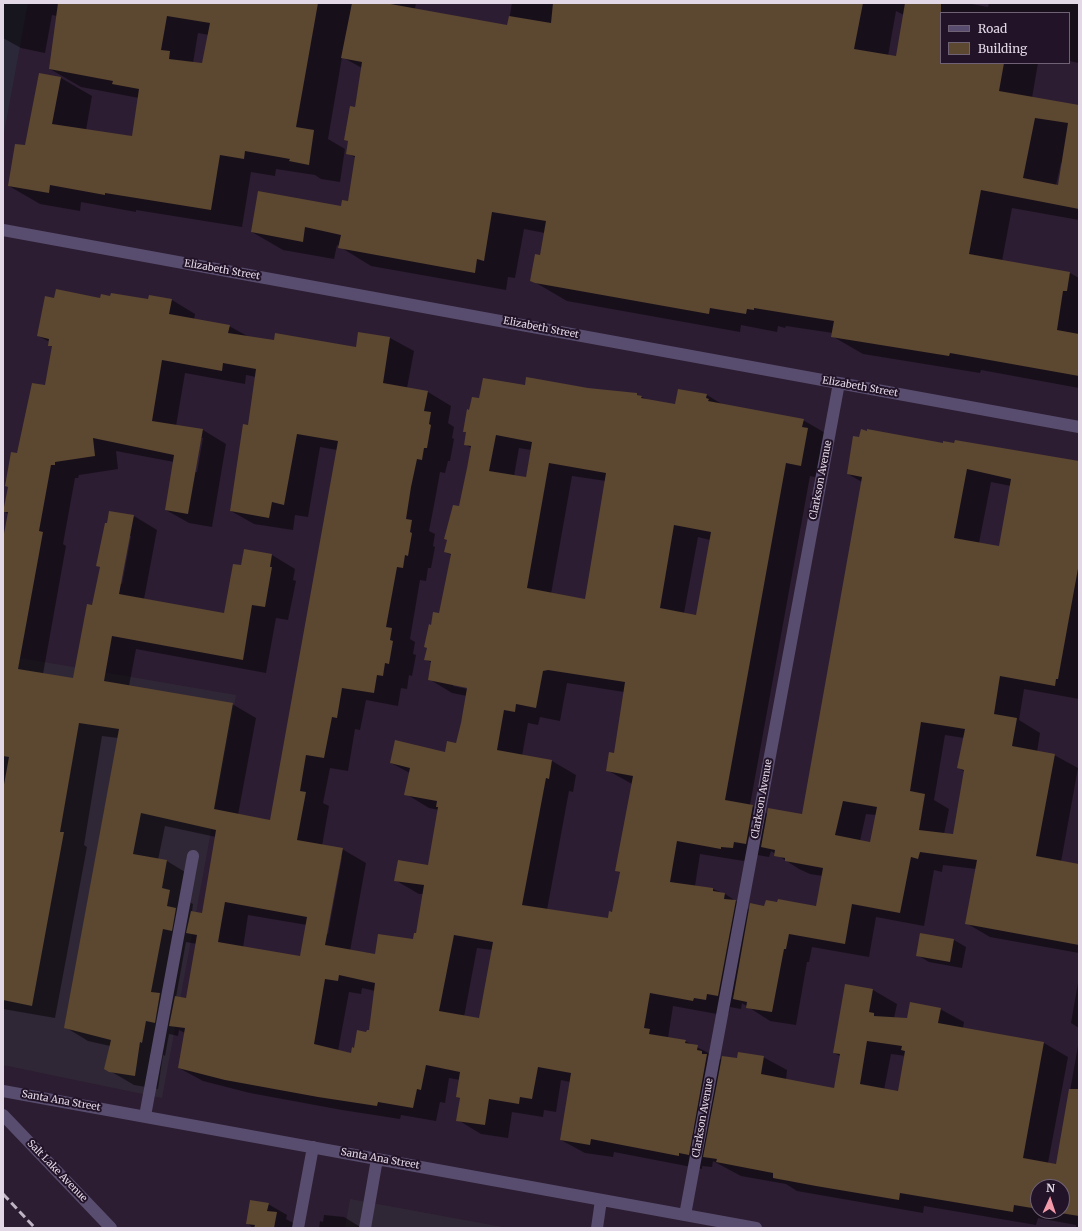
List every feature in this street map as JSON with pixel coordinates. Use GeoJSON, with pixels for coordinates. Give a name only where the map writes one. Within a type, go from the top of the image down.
{"type":"FeatureCollection","features":[{"type":"Feature","properties":{"kind":"street","name":"Elizabeth Street"},"geometry":{"type":"LineString","coordinates":[[3,230],[1079,427]]}},
{"type":"Feature","properties":{"kind":"street","name":"Clarkson Avenue"},"geometry":{"type":"LineString","coordinates":[[685,1215],[839,383]]}},
{"type":"Feature","properties":{"kind":"street"},"geometry":{"type":"LineString","coordinates":[[145,1116],[193,856]]}},
{"type":"Feature","properties":{"kind":"street","name":"Santa Ana Street"},"geometry":{"type":"LineString","coordinates":[[3,1091],[756,1228]]}},
{"type":"Feature","properties":{"kind":"street","name":"Salt Lake Avenue"},"geometry":{"type":"LineString","coordinates":[[3,1115],[111,1228]]}},
{"type":"Feature","properties":{"kind":"street"},"geometry":{"type":"LineString","coordinates":[[298,1228],[313,1147]]}},
{"type":"Feature","properties":{"kind":"street"},"geometry":{"type":"LineString","coordinates":[[365,1228],[377,1159]]}},
{"type":"Feature","properties":{"kind":"street"},"geometry":{"type":"LineString","coordinates":[[597,1228],[601,1200]]}},
{"type":"Feature","properties":{"kind":"shaded area"},"geometry":{"type":"Polygon","coordinates":[[[3,3],[28,3],[3,138],[3,3]]]}},
{"type":"Feature","properties":{"kind":"shaded area"},"geometry":{"type":"Polygon","coordinates":[[[3,655],[236,695],[162,1098],[3,1065],[3,655]]]}},
{"type":"Feature","properties":{"kind":"shaded area"},"geometry":{"type":"Polygon","coordinates":[[[350,1199],[508,1228],[345,1228],[350,1199]]]}},
{"type":"Feature","properties":{"kind":"building"},"geometry":{"type":"Polygon","coordinates":[[[58,3],[318,3],[296,127],[314,130],[309,165],[289,161],[290,159],[245,151],[244,159],[220,155],[211,210],[105,193],[105,195],[50,185],[49,193],[8,186],[15,144],[25,145],[39,73],[61,77],[52,124],[132,136],[139,89],[112,84],[113,81],[49,69],[58,3]],[[167,16],[161,50],[170,51],[169,59],[202,63],[210,23],[167,16]]]}},
{"type":"Feature","properties":{"kind":"building"},"geometry":{"type":"Polygon","coordinates":[[[352,3],[385,3],[507,25],[509,16],[551,23],[553,3],[863,3],[854,49],[896,56],[905,3],[941,3],[940,64],[1004,64],[999,91],[1079,105],[1079,209],[981,190],[969,254],[1070,272],[1067,291],[1063,291],[1057,330],[1079,334],[1079,376],[950,353],[949,356],[831,337],[834,321],[754,308],[754,310],[747,309],[746,314],[710,308],[709,314],[535,283],[530,281],[535,254],[540,255],[546,221],[492,212],[484,261],[477,259],[475,273],[338,248],[341,235],[305,227],[303,242],[251,232],[258,191],[341,206],[342,200],[348,201],[355,156],[346,154],[348,141],[344,140],[350,106],[355,107],[362,62],[341,58],[352,3]],[[1035,118],[1023,178],[1058,185],[1068,123],[1035,118]]]}},
{"type":"Feature","properties":{"kind":"building"},"geometry":{"type":"Polygon","coordinates":[[[56,289],[100,298],[101,294],[110,296],[111,293],[148,299],[149,295],[172,299],[169,314],[230,325],[228,333],[274,340],[275,333],[356,347],[358,332],[390,337],[383,383],[428,391],[424,411],[431,412],[429,424],[431,425],[427,448],[424,448],[422,460],[417,459],[411,487],[406,519],[412,520],[410,532],[412,533],[408,556],[405,555],[403,568],[397,567],[386,627],[392,628],[390,640],[393,641],[389,664],[385,663],[383,676],[377,675],[374,693],[342,688],[337,718],[332,717],[324,758],[306,755],[300,791],[306,792],[297,840],[343,848],[325,945],[375,954],[378,934],[413,939],[414,933],[416,933],[424,885],[394,881],[398,860],[428,865],[438,807],[436,807],[437,801],[404,795],[410,768],[390,763],[395,740],[445,752],[447,741],[456,743],[461,723],[467,688],[428,680],[431,661],[424,660],[427,648],[424,647],[429,624],[431,625],[433,612],[439,613],[451,554],[444,552],[447,540],[444,539],[453,505],[459,506],[471,446],[464,445],[466,432],[463,432],[467,409],[469,410],[472,397],[479,398],[483,378],[525,385],[526,377],[588,388],[637,393],[637,395],[642,396],[641,398],[675,404],[678,389],[707,394],[706,398],[709,399],[708,401],[804,419],[802,427],[808,428],[801,466],[786,463],[725,800],[753,805],[746,844],[734,842],[733,848],[721,847],[721,849],[677,841],[670,882],[713,888],[713,891],[725,893],[724,899],[736,900],[718,996],[707,994],[706,1000],[694,998],[693,1001],[650,993],[644,1028],[650,1029],[649,1034],[686,1040],[685,1043],[698,1045],[697,1050],[702,1051],[702,1054],[707,1054],[689,1155],[679,1153],[679,1156],[591,1139],[590,1145],[560,1140],[571,1073],[538,1067],[532,1099],[520,1097],[519,1104],[489,1099],[485,1125],[456,1121],[460,1098],[456,1097],[460,1072],[426,1065],[421,1090],[417,1089],[413,1108],[378,1102],[377,1106],[318,1097],[225,1080],[178,1068],[185,1028],[169,1026],[175,996],[186,998],[197,935],[186,933],[191,911],[202,913],[216,830],[141,813],[133,854],[167,860],[162,888],[170,890],[167,906],[176,908],[172,931],[163,929],[151,992],[160,993],[155,1023],[146,1021],[142,1043],[140,1042],[135,1076],[109,1072],[104,1069],[111,1040],[64,1028],[119,729],[79,723],[60,832],[64,832],[32,1006],[3,1000],[3,790],[9,757],[3,756],[3,539],[8,512],[3,512],[8,487],[5,486],[11,452],[17,453],[32,383],[45,385],[52,346],[48,346],[49,339],[37,336],[45,296],[54,298],[56,289]],[[162,360],[152,421],[203,429],[188,514],[165,510],[174,455],[93,438],[95,456],[55,462],[55,465],[51,465],[39,531],[43,532],[18,669],[73,678],[87,604],[92,605],[100,567],[96,566],[109,511],[134,515],[119,594],[224,613],[233,564],[241,565],[244,549],[272,554],[270,567],[272,567],[265,607],[252,605],[243,660],[112,636],[104,681],[233,703],[214,809],[270,820],[338,441],[297,434],[284,505],[272,502],[269,518],[230,511],[243,424],[248,425],[256,369],[223,363],[222,371],[162,360]],[[496,435],[489,471],[526,477],[532,442],[496,435]],[[549,463],[527,588],[585,599],[606,473],[549,463]],[[674,525],[660,608],[696,615],[711,532],[674,525]],[[548,670],[543,671],[536,708],[516,704],[515,712],[504,710],[497,750],[552,760],[549,779],[546,778],[522,905],[608,918],[609,911],[612,912],[620,872],[615,871],[633,776],[606,771],[609,752],[614,753],[625,682],[548,670]],[[225,902],[218,942],[300,956],[307,917],[225,902]],[[454,935],[439,1011],[479,1018],[493,942],[454,935]],[[339,975],[338,981],[325,979],[314,1044],[351,1053],[352,1047],[354,1048],[357,1030],[366,1032],[369,1030],[375,983],[339,975]]]}},
{"type":"Feature","properties":{"kind":"building"},"geometry":{"type":"Polygon","coordinates":[[[861,429],[867,431],[867,429],[943,443],[943,441],[954,443],[955,440],[1079,461],[1079,563],[1058,679],[1056,679],[1055,686],[1000,676],[994,714],[1017,718],[1012,746],[1055,754],[1036,856],[1079,864],[1079,945],[965,924],[977,860],[920,852],[918,859],[911,857],[900,913],[852,904],[845,944],[789,934],[786,949],[784,949],[772,1012],[746,1008],[747,1002],[733,999],[750,903],[764,906],[766,900],[777,902],[778,899],[816,906],[823,868],[785,861],[785,858],[774,856],[775,850],[761,847],[768,808],[802,814],[862,477],[847,474],[853,436],[859,437],[861,429]],[[967,469],[954,538],[999,546],[1011,479],[967,469]],[[921,722],[910,791],[925,794],[919,830],[953,834],[964,770],[957,768],[965,729],[921,722]],[[843,801],[835,835],[870,842],[877,807],[843,801]]]}},
{"type":"Feature","properties":{"kind":"building"},"geometry":{"type":"Polygon","coordinates":[[[920,933],[954,939],[950,962],[916,956],[920,933]]]}},
{"type":"Feature","properties":{"kind":"building"},"geometry":{"type":"Polygon","coordinates":[[[845,984],[873,989],[869,1012],[874,1013],[874,1016],[907,1018],[910,1002],[941,1008],[938,1023],[1044,1042],[1023,1158],[1056,1164],[1069,1089],[1079,1089],[1079,1216],[1070,1215],[1070,1179],[1030,1179],[1030,1208],[1014,1205],[1013,1212],[900,1193],[899,1200],[816,1186],[773,1178],[773,1173],[716,1162],[717,1159],[703,1157],[722,1056],[737,1058],[738,1052],[764,1056],[761,1074],[834,1088],[840,1054],[833,1053],[845,984]],[[867,1041],[860,1084],[898,1091],[905,1051],[901,1050],[902,1046],[867,1041]]]}},
{"type":"Feature","properties":{"kind":"building"},"geometry":{"type":"Polygon","coordinates":[[[250,1200],[269,1203],[267,1211],[277,1212],[274,1228],[254,1228],[255,1225],[246,1224],[250,1200]]]}},
{"type":"Feature","properties":{"kind":"railway"},"geometry":{"type":"LineString","coordinates":[[3,1194],[35,1228]]}}]}
